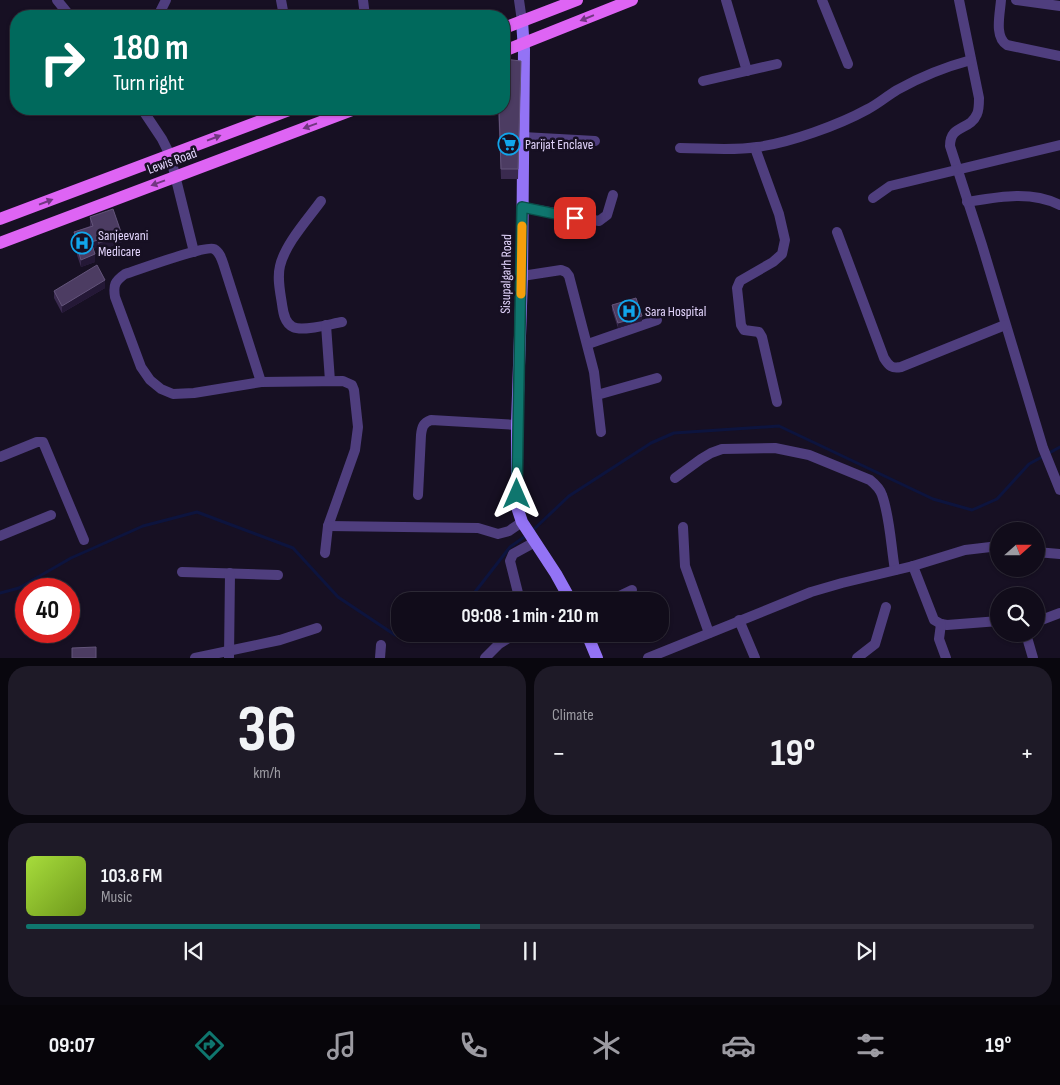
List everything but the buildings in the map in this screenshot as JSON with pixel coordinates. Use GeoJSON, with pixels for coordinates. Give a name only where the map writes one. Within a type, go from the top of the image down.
{"type":"FeatureCollection","features":[{"type":"Feature","properties":{"kind":"main road"},"geometry":{"type":"LineString","coordinates":[[510,26],[577,0]]}},
{"type":"Feature","properties":{"kind":"main road"},"geometry":{"type":"LineString","coordinates":[[510,49],[632,0]]}},
{"type":"Feature","properties":{"kind":"main road","name":"Lewis Road"},"geometry":{"type":"LineString","coordinates":[[0,219],[276,115]]}},
{"type":"Feature","properties":{"kind":"main road","name":"Lewis Road"},"geometry":{"type":"LineString","coordinates":[[0,243],[339,115]]}},
{"type":"Feature","properties":{"kind":"street"},"geometry":{"type":"LineString","coordinates":[[57,0],[65,10]]}},
{"type":"Feature","properties":{"kind":"street"},"geometry":{"type":"LineString","coordinates":[[519,0],[522,21]]}},
{"type":"Feature","properties":{"kind":"street"},"geometry":{"type":"LineString","coordinates":[[726,0],[747,71]]}},
{"type":"Feature","properties":{"kind":"street"},"geometry":{"type":"LineString","coordinates":[[822,0],[848,64]]}},
{"type":"Feature","properties":{"kind":"street"},"geometry":{"type":"LineString","coordinates":[[959,0],[979,98],[978,114],[971,122],[952,133],[950,146],[1043,448],[1060,490]]}},
{"type":"Feature","properties":{"kind":"street"},"geometry":{"type":"LineString","coordinates":[[1001,0],[1000,38],[1003,42],[1008,45],[1060,56]]}},
{"type":"Feature","properties":{"kind":"street"},"geometry":{"type":"LineString","coordinates":[[1016,0],[1060,6]]}},
{"type":"Feature","properties":{"kind":"street","name":"Sisupalgarh Road"},"geometry":{"type":"LineString","coordinates":[[522,21],[524,43],[522,276],[517,425],[517,507],[524,525]]}},
{"type":"Feature","properties":{"kind":"street"},"geometry":{"type":"LineString","coordinates":[[680,148],[755,148],[776,144],[835,124],[868,109],[897,90],[926,76],[971,60]]}},
{"type":"Feature","properties":{"kind":"street"},"geometry":{"type":"LineString","coordinates":[[703,81],[777,64]]}},
{"type":"Feature","properties":{"kind":"street"},"geometry":{"type":"LineString","coordinates":[[146,115],[170,155],[194,252]]}},
{"type":"Feature","properties":{"kind":"street"},"geometry":{"type":"LineString","coordinates":[[523,137],[595,141]]}},
{"type":"Feature","properties":{"kind":"street"},"geometry":{"type":"LineString","coordinates":[[873,198],[890,186],[1060,145]]}},
{"type":"Feature","properties":{"kind":"street"},"geometry":{"type":"LineString","coordinates":[[755,148],[776,207],[785,240],[782,254],[773,262],[740,280],[737,288],[741,325],[744,330],[759,332],[762,337],[777,402]]}},
{"type":"Feature","properties":{"kind":"street"},"geometry":{"type":"LineString","coordinates":[[522,207],[599,221],[607,215],[613,195]]}},
{"type":"Feature","properties":{"kind":"street"},"geometry":{"type":"LineString","coordinates":[[967,202],[1016,195],[1040,198],[1060,205]]}},
{"type":"Feature","properties":{"kind":"street"},"geometry":{"type":"LineString","coordinates":[[321,201],[286,249],[280,265],[278,277],[284,314],[288,324],[294,328],[307,328],[342,322]]}},
{"type":"Feature","properties":{"kind":"street"},"geometry":{"type":"LineString","coordinates":[[837,232],[884,358],[894,368],[901,368],[1005,325]]}},
{"type":"Feature","properties":{"kind":"street"},"geometry":{"type":"LineString","coordinates":[[261,382],[220,254],[214,249],[208,248],[194,252],[125,274],[117,279],[114,287],[115,297],[141,368],[150,380],[161,389],[173,394],[194,393],[261,382],[343,381],[352,385],[358,427],[355,450],[328,526],[325,553]]}},
{"type":"Feature","properties":{"kind":"street"},"geometry":{"type":"LineString","coordinates":[[522,276],[561,270],[566,272],[571,282],[588,344],[594,372],[601,432]]}},
{"type":"Feature","properties":{"kind":"street"},"geometry":{"type":"LineString","coordinates":[[588,344],[657,320]]}},
{"type":"Feature","properties":{"kind":"street"},"geometry":{"type":"LineString","coordinates":[[326,325],[330,381]]}},
{"type":"Feature","properties":{"kind":"street"},"geometry":{"type":"LineString","coordinates":[[597,396],[657,378]]}},
{"type":"Feature","properties":{"kind":"street"},"geometry":{"type":"LineString","coordinates":[[418,495],[422,425],[426,422],[431,420],[517,425]]}},
{"type":"Feature","properties":{"kind":"street"},"geometry":{"type":"LineString","coordinates":[[0,457],[37,442],[43,442],[84,540]]}},
{"type":"Feature","properties":{"kind":"street"},"geometry":{"type":"LineString","coordinates":[[675,478],[710,452],[722,449],[775,448],[809,455],[870,480],[882,494],[895,570]]}},
{"type":"Feature","properties":{"kind":"street"},"geometry":{"type":"LineString","coordinates":[[0,536],[51,515]]}},
{"type":"Feature","properties":{"kind":"street"},"geometry":{"type":"LineString","coordinates":[[328,526],[478,528],[498,534],[524,525],[566,592]]}},
{"type":"Feature","properties":{"kind":"street"},"geometry":{"type":"LineString","coordinates":[[683,527],[685,566],[709,633]]}},
{"type":"Feature","properties":{"kind":"street"},"geometry":{"type":"LineString","coordinates":[[518,592],[510,561],[511,557],[534,540]]}},
{"type":"Feature","properties":{"kind":"street"},"geometry":{"type":"LineString","coordinates":[[648,658],[810,592],[914,566],[966,550],[990,547]]}},
{"type":"Feature","properties":{"kind":"street"},"geometry":{"type":"LineString","coordinates":[[1045,553],[1060,554]]}},
{"type":"Feature","properties":{"kind":"street"},"geometry":{"type":"LineString","coordinates":[[914,566],[930,614],[934,620],[947,626],[990,622]]}},
{"type":"Feature","properties":{"kind":"street"},"geometry":{"type":"LineString","coordinates":[[182,572],[278,575]]}},
{"type":"Feature","properties":{"kind":"street"},"geometry":{"type":"LineString","coordinates":[[229,654],[230,573]]}},
{"type":"Feature","properties":{"kind":"street"},"geometry":{"type":"LineString","coordinates":[[628,592],[632,590]]}},
{"type":"Feature","properties":{"kind":"street"},"geometry":{"type":"LineString","coordinates":[[857,658],[875,644],[886,606]]}},
{"type":"Feature","properties":{"kind":"street"},"geometry":{"type":"LineString","coordinates":[[1045,618],[1060,612]]}},
{"type":"Feature","properties":{"kind":"street"},"geometry":{"type":"LineString","coordinates":[[739,620],[756,658]]}},
{"type":"Feature","properties":{"kind":"street"},"geometry":{"type":"LineString","coordinates":[[941,624],[939,639],[946,658]]}},
{"type":"Feature","properties":{"kind":"street"},"geometry":{"type":"LineString","coordinates":[[196,658],[229,654],[317,628]]}},
{"type":"Feature","properties":{"kind":"street"},"geometry":{"type":"LineString","coordinates":[[485,658],[502,642]]}},
{"type":"Feature","properties":{"kind":"street"},"geometry":{"type":"LineString","coordinates":[[590,642],[597,658]]}},
{"type":"Feature","properties":{"kind":"street"},"geometry":{"type":"LineString","coordinates":[[1028,642],[1033,658]]}},
{"type":"Feature","properties":{"kind":"street"},"geometry":{"type":"LineString","coordinates":[[380,658],[381,645]]}},
{"type":"Feature","properties":{"kind":"waterway"},"geometry":{"type":"LineString","coordinates":[[532,531],[569,496],[651,443],[674,433],[779,426],[933,499],[972,510],[997,499],[1029,464],[1060,447]]}},
{"type":"Feature","properties":{"kind":"waterway"},"geometry":{"type":"LineString","coordinates":[[0,593],[19,588],[71,558],[143,526],[197,512],[293,548],[338,597],[391,632]]}},
{"type":"Feature","properties":{"kind":"waterway"},"geometry":{"type":"LineString","coordinates":[[475,592],[510,547],[527,535]]}},
{"type":"Feature","properties":{"kind":"slow traffic"},"geometry":{"type":"LineString","coordinates":[[521,294],[522,226]]}},
{"type":"Feature","properties":{"kind":"place","name":"Parijat Enclave"},"geometry":{"type":"Point","coordinates":[509,144]}},
{"type":"Feature","properties":{"kind":"place","name":"Sanjeevani Medicare"},"geometry":{"type":"Point","coordinates":[82,243]}},
{"type":"Feature","properties":{"kind":"place","name":"Sara Hospital"},"geometry":{"type":"Point","coordinates":[629,311]}},
{"type":"Feature","properties":{"kind":"route"},"geometry":{"type":"LineString","coordinates":[[517,494],[522,207],[575,218]]}}]}
